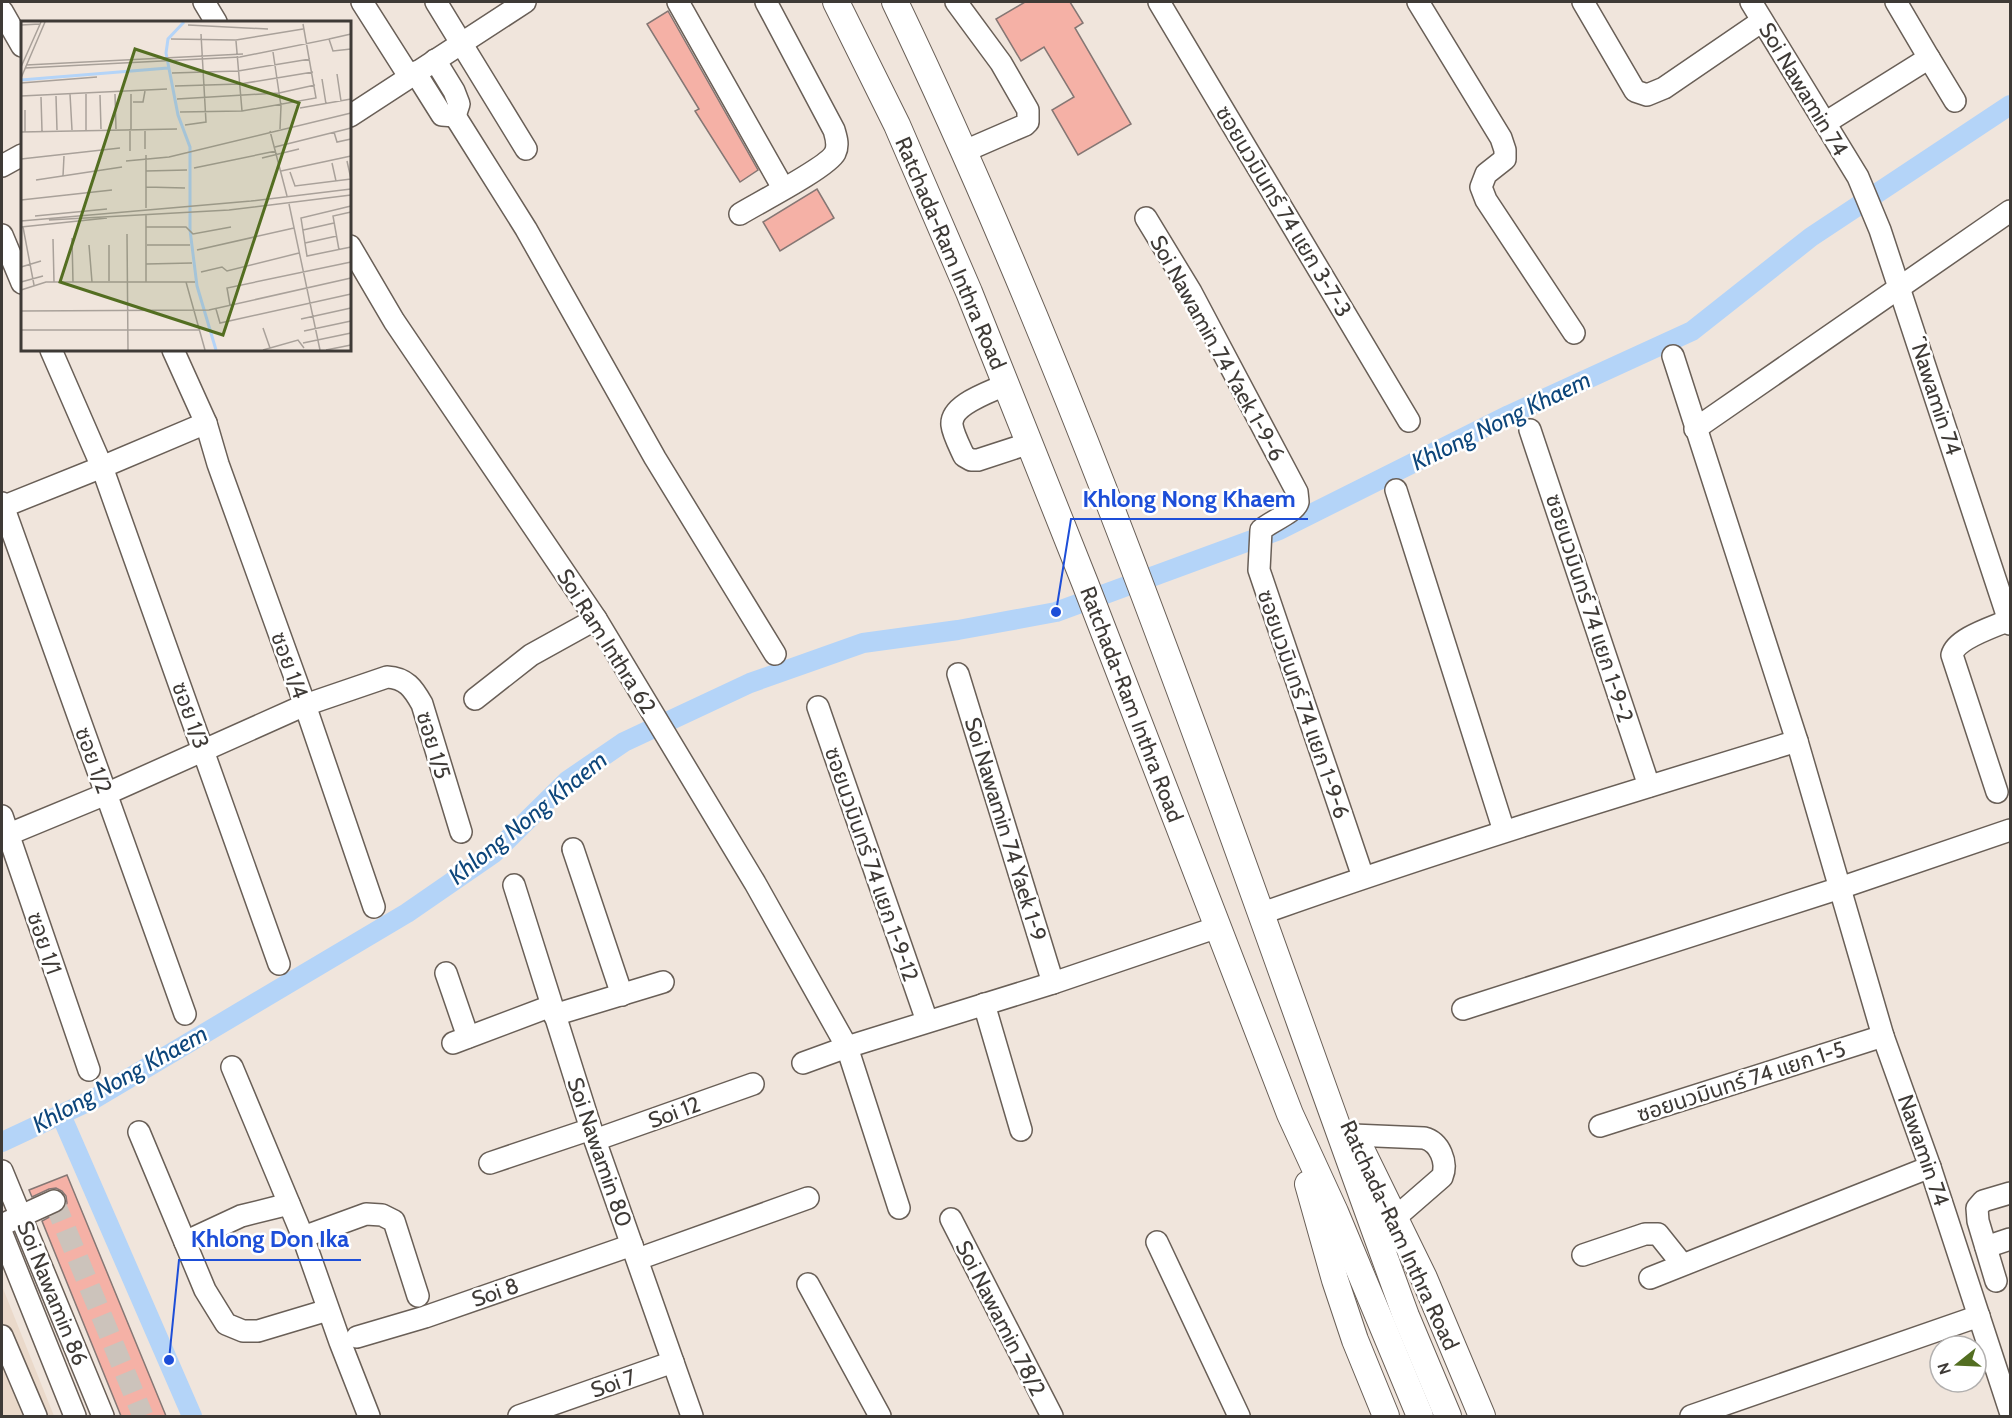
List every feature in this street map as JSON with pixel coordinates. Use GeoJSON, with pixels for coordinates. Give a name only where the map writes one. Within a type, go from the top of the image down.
{"type":"FeatureCollection","features":[{"type":"Feature","properties":{"kind":"main road","name":"Ratchada-Ram Inthra Road"},"geometry":{"type":"LineString","coordinates":[[836,2],[897,125],[1007,384],[1290,1114],[1335,1212],[1420,1416]]}},
{"type":"Feature","properties":{"kind":"main road","name":"Ratchada-Ram Inthra Road"},"geometry":{"type":"LineString","coordinates":[[895,2],[965,151],[1134,566],[1406,1316],[1448,1416]]}},
{"type":"Feature","properties":{"kind":"main road","name":"Ratchada-Ram Inthra Road"},"geometry":{"type":"LineString","coordinates":[[1311,1057],[1396,1217],[1482,1416]]}},
{"type":"Feature","properties":{"kind":"main road","name":"Ratchada-Ram Inthra Road"},"geometry":{"type":"LineString","coordinates":[[1290,1114],[1335,1280],[1355,1340],[1386,1416]]}},
{"type":"Feature","properties":{"kind":"street"},"geometry":{"type":"LineString","coordinates":[[204,2],[215,21]]}},
{"type":"Feature","properties":{"kind":"street"},"geometry":{"type":"LineString","coordinates":[[362,2],[408,77],[442,115],[455,116]]}},
{"type":"Feature","properties":{"kind":"street"},"geometry":{"type":"LineString","coordinates":[[436,2],[526,149]]}},
{"type":"Feature","properties":{"kind":"street"},"geometry":{"type":"LineString","coordinates":[[351,115],[460,42],[525,2]]}},
{"type":"Feature","properties":{"kind":"street"},"geometry":{"type":"LineString","coordinates":[[678,2],[783,188]]}},
{"type":"Feature","properties":{"kind":"street"},"geometry":{"type":"LineString","coordinates":[[741,214],[830,160],[836,152],[838,142],[834,130],[766,2]]}},
{"type":"Feature","properties":{"kind":"street"},"geometry":{"type":"LineString","coordinates":[[956,2],[1001,63],[1028,110],[1029,116],[1025,125],[965,151]]}},
{"type":"Feature","properties":{"kind":"street","name":"ซอยนวมินทร์ 74 แยก 3-7-3"},"geometry":{"type":"LineString","coordinates":[[1159,2],[1409,421]]}},
{"type":"Feature","properties":{"kind":"street"},"geometry":{"type":"LineString","coordinates":[[1418,2],[1501,138],[1505,159],[1486,174],[1481,187],[1486,200],[1574,333]]}},
{"type":"Feature","properties":{"kind":"street"},"geometry":{"type":"LineString","coordinates":[[1584,2],[1635,91],[1647,95],[1664,88],[1762,21]]}},
{"type":"Feature","properties":{"kind":"street","name":"Soi Nawamin 74"},"geometry":{"type":"LineString","coordinates":[[1751,2],[1858,177]]}},
{"type":"Feature","properties":{"kind":"street"},"geometry":{"type":"LineString","coordinates":[[1896,2],[1955,101]]}},
{"type":"Feature","properties":{"kind":"street"},"geometry":{"type":"LineString","coordinates":[[2,11],[21,44]]}},
{"type":"Feature","properties":{"kind":"street"},"geometry":{"type":"LineString","coordinates":[[1825,123],[1929,58]]}},
{"type":"Feature","properties":{"kind":"street"},"geometry":{"type":"LineString","coordinates":[[435,60],[454,91],[459,104],[455,116]]}},
{"type":"Feature","properties":{"kind":"street"},"geometry":{"type":"LineString","coordinates":[[455,116],[526,230],[655,458],[776,654]]}},
{"type":"Feature","properties":{"kind":"street"},"geometry":{"type":"LineString","coordinates":[[2,166],[21,156]]}},
{"type":"Feature","properties":{"kind":"street","name":"์Nawamin 74"},"geometry":{"type":"LineString","coordinates":[[1858,177],[1900,286],[2010,622]]}},
{"type":"Feature","properties":{"kind":"street"},"geometry":{"type":"LineString","coordinates":[[1695,429],[2010,211]]}},
{"type":"Feature","properties":{"kind":"street","name":"Soi Nawamin 74 Yaek 1-9-6"},"geometry":{"type":"LineString","coordinates":[[1146,218],[1191,292],[1297,492],[1298,502],[1294,509],[1270,522],[1261,530]]}},
{"type":"Feature","properties":{"kind":"street"},"geometry":{"type":"LineString","coordinates":[[2,235],[21,281]]}},
{"type":"Feature","properties":{"kind":"street","name":"Soi Ram Inthra 62"},"geometry":{"type":"LineString","coordinates":[[351,248],[394,321],[596,619],[755,883],[839,1050],[899,1208]]}},
{"type":"Feature","properties":{"kind":"street","name":"ซอย 1/3"},"geometry":{"type":"LineString","coordinates":[[51,351],[102,467],[279,964]]}},
{"type":"Feature","properties":{"kind":"street","name":"ซอย 1/4"},"geometry":{"type":"LineString","coordinates":[[173,351],[206,423],[218,464],[305,705],[374,907]]}},
{"type":"Feature","properties":{"kind":"street","name":"Nawamin 74"},"geometry":{"type":"LineString","coordinates":[[1673,356],[1797,741],[1883,1036],[1930,1167],[2010,1412]]}},
{"type":"Feature","properties":{"kind":"street"},"geometry":{"type":"LineString","coordinates":[[1007,384],[959,407],[953,415],[952,425],[964,456],[971,460],[978,460],[1030,443]]}},
{"type":"Feature","properties":{"kind":"street"},"geometry":{"type":"LineString","coordinates":[[2,505],[102,467],[206,423]]}},
{"type":"Feature","properties":{"kind":"street","name":"ซอยนวมินทร์ 74 แยก 1-9-2"},"geometry":{"type":"LineString","coordinates":[[1530,430],[1649,786]]}},
{"type":"Feature","properties":{"kind":"street"},"geometry":{"type":"LineString","coordinates":[[1396,490],[1504,831]]}},
{"type":"Feature","properties":{"kind":"street","name":"ซอย 1/2"},"geometry":{"type":"LineString","coordinates":[[2,505],[185,1014]]}},
{"type":"Feature","properties":{"kind":"street","name":"ซอยนวมินทร์ 74 แยก 1-9-6"},"geometry":{"type":"LineString","coordinates":[[1261,530],[1258,570],[1363,877]]}},
{"type":"Feature","properties":{"kind":"street"},"geometry":{"type":"LineString","coordinates":[[475,699],[531,655],[596,619]]}},
{"type":"Feature","properties":{"kind":"street"},"geometry":{"type":"LineString","coordinates":[[1997,792],[1952,655],[1953,648],[1963,640],[2010,622]]}},
{"type":"Feature","properties":{"kind":"street","name":"Soi Nawamin 74 Yaek 1-9"},"geometry":{"type":"LineString","coordinates":[[958,674],[1053,983]]}},
{"type":"Feature","properties":{"kind":"street","name":"ซอย 1/5"},"geometry":{"type":"LineString","coordinates":[[305,705],[387,677],[400,678],[413,688],[422,704],[461,832]]}},
{"type":"Feature","properties":{"kind":"street"},"geometry":{"type":"LineString","coordinates":[[4,829],[106,794],[305,705]]}},
{"type":"Feature","properties":{"kind":"street","name":"ซอยนวมินทร์ 74 แยก 1-9-12"},"geometry":{"type":"LineString","coordinates":[[818,707],[927,1021]]}},
{"type":"Feature","properties":{"kind":"street"},"geometry":{"type":"LineString","coordinates":[[1260,914],[1363,877],[1504,831],[1797,741]]}},
{"type":"Feature","properties":{"kind":"street","name":"ซอย 1/1"},"geometry":{"type":"LineString","coordinates":[[4,829],[89,1070]]}},
{"type":"Feature","properties":{"kind":"street"},"geometry":{"type":"LineString","coordinates":[[1464,1010],[1840,888],[2010,830]]}},
{"type":"Feature","properties":{"kind":"street"},"geometry":{"type":"LineString","coordinates":[[573,849],[622,994]]}},
{"type":"Feature","properties":{"kind":"street","name":"Soi Nawamin 80"},"geometry":{"type":"LineString","coordinates":[[514,885],[593,1135],[692,1416]]}},
{"type":"Feature","properties":{"kind":"street"},"geometry":{"type":"LineString","coordinates":[[803,1064],[839,1050],[1053,983],[1218,927]]}},
{"type":"Feature","properties":{"kind":"street"},"geometry":{"type":"LineString","coordinates":[[446,973],[461,1040],[553,1010],[663,982]]}},
{"type":"Feature","properties":{"kind":"street"},"geometry":{"type":"LineString","coordinates":[[984,1004],[1021,1130]]}},
{"type":"Feature","properties":{"kind":"street","name":"ซอยนวมินทร์ 74 แยก 1-5"},"geometry":{"type":"LineString","coordinates":[[1600,1126],[1883,1036]]}},
{"type":"Feature","properties":{"kind":"street"},"geometry":{"type":"LineString","coordinates":[[232,1067],[303,1237],[369,1416]]}},
{"type":"Feature","properties":{"kind":"street","name":"Soi 12"},"geometry":{"type":"LineString","coordinates":[[490,1163],[593,1135],[753,1084]]}},
{"type":"Feature","properties":{"kind":"street"},"geometry":{"type":"LineString","coordinates":[[139,1132],[205,1290],[226,1324],[243,1331],[258,1331],[328,1310]]}},
{"type":"Feature","properties":{"kind":"street"},"geometry":{"type":"LineString","coordinates":[[1353,1135],[1424,1138],[1437,1145],[1444,1162],[1445,1170],[1442,1178],[1396,1217]]}},
{"type":"Feature","properties":{"kind":"street"},"geometry":{"type":"LineString","coordinates":[[1650,1278],[1930,1167]]}},
{"type":"Feature","properties":{"kind":"street","name":"Soi Nawamin 86"},"geometry":{"type":"LineString","coordinates":[[2,1171],[11,1220],[103,1416]]}},
{"type":"Feature","properties":{"kind":"street"},"geometry":{"type":"LineString","coordinates":[[1970,1288],[2003,1278],[1986,1247],[1978,1221],[1977,1208],[1983,1201],[2010,1193]]}},
{"type":"Feature","properties":{"kind":"street","name":"Soi 8"},"geometry":{"type":"LineString","coordinates":[[357,1337],[808,1198]]}},
{"type":"Feature","properties":{"kind":"street"},"geometry":{"type":"LineString","coordinates":[[11,1220],[54,1201]]}},
{"type":"Feature","properties":{"kind":"street"},"geometry":{"type":"LineString","coordinates":[[185,1242],[241,1216],[289,1204]]}},
{"type":"Feature","properties":{"kind":"street"},"geometry":{"type":"LineString","coordinates":[[303,1237],[366,1214],[382,1215],[394,1221],[418,1296]]}},
{"type":"Feature","properties":{"kind":"street","name":"Soi Nawamin 78/2"},"geometry":{"type":"LineString","coordinates":[[951,1219],[1052,1416]]}},
{"type":"Feature","properties":{"kind":"street","name":"Soi Nawamin 86"},"geometry":{"type":"LineString","coordinates":[[2,1234],[75,1416]]}},
{"type":"Feature","properties":{"kind":"street"},"geometry":{"type":"LineString","coordinates":[[1583,1255],[1645,1234],[1658,1234],[1682,1264]]}},
{"type":"Feature","properties":{"kind":"street"},"geometry":{"type":"LineString","coordinates":[[1986,1247],[2010,1239]]}},
{"type":"Feature","properties":{"kind":"street"},"geometry":{"type":"LineString","coordinates":[[1157,1242],[1239,1416]]}},
{"type":"Feature","properties":{"kind":"street"},"geometry":{"type":"LineString","coordinates":[[808,1284],[880,1416]]}},
{"type":"Feature","properties":{"kind":"street"},"geometry":{"type":"LineString","coordinates":[[1691,1416],[1979,1316]]}},
{"type":"Feature","properties":{"kind":"street"},"geometry":{"type":"LineString","coordinates":[[2,1336],[36,1416]]}},
{"type":"Feature","properties":{"kind":"street","name":"Soi 7"},"geometry":{"type":"LineString","coordinates":[[519,1416],[673,1362]]}},
{"type":"Feature","properties":{"kind":"shaded area"},"geometry":{"type":"Polygon","coordinates":[[[2,1286],[54,1416],[2,1416],[2,1286]]]}},
{"type":"Feature","properties":{"kind":"building"},"geometry":{"type":"Polygon","coordinates":[[[1025,2],[1070,2],[1083,23],[1075,28],[1131,124],[1078,155],[1052,110],[1074,97],[1044,47],[1021,61],[996,19],[1025,2]]]}},
{"type":"Feature","properties":{"kind":"building"},"geometry":{"type":"Polygon","coordinates":[[[668,11],[758,170],[740,182],[695,111],[699,109],[647,24],[668,11]]]}},
{"type":"Feature","properties":{"kind":"building"},"geometry":{"type":"Polygon","coordinates":[[[817,189],[834,218],[780,251],[763,222],[817,189]]]}},
{"type":"Feature","properties":{"kind":"building"},"geometry":{"type":"Polygon","coordinates":[[[67,1175],[166,1416],[121,1416],[42,1221],[64,1209],[67,1203],[66,1196],[56,1188],[32,1197],[29,1190],[67,1175]]]}},
{"type":"Feature","properties":{"kind":"waterway","name":"Khlong Nong Khaem"},"geometry":{"type":"LineString","coordinates":[[2,1142],[94,1099],[407,913],[494,853],[567,781],[624,742],[750,683],[863,643],[958,630],[1056,612],[1279,530],[1509,415],[1692,331],[1811,237],[2010,105]]}},
{"type":"Feature","properties":{"kind":"waterway"},"geometry":{"type":"LineString","coordinates":[[61,1115],[192,1416]]}},
{"type":"Feature","properties":{"kind":"tunnel"},"geometry":{"type":"LineString","coordinates":[[54,1201],[143,1416]]}},
{"type":"Feature","properties":{"kind":"place","name":"Khlong Nong Khaem"},"geometry":{"type":"Point","coordinates":[1056,612]}},
{"type":"Feature","properties":{"kind":"place","name":"Khlong Don Ika"},"geometry":{"type":"Point","coordinates":[169,1360]}}]}
